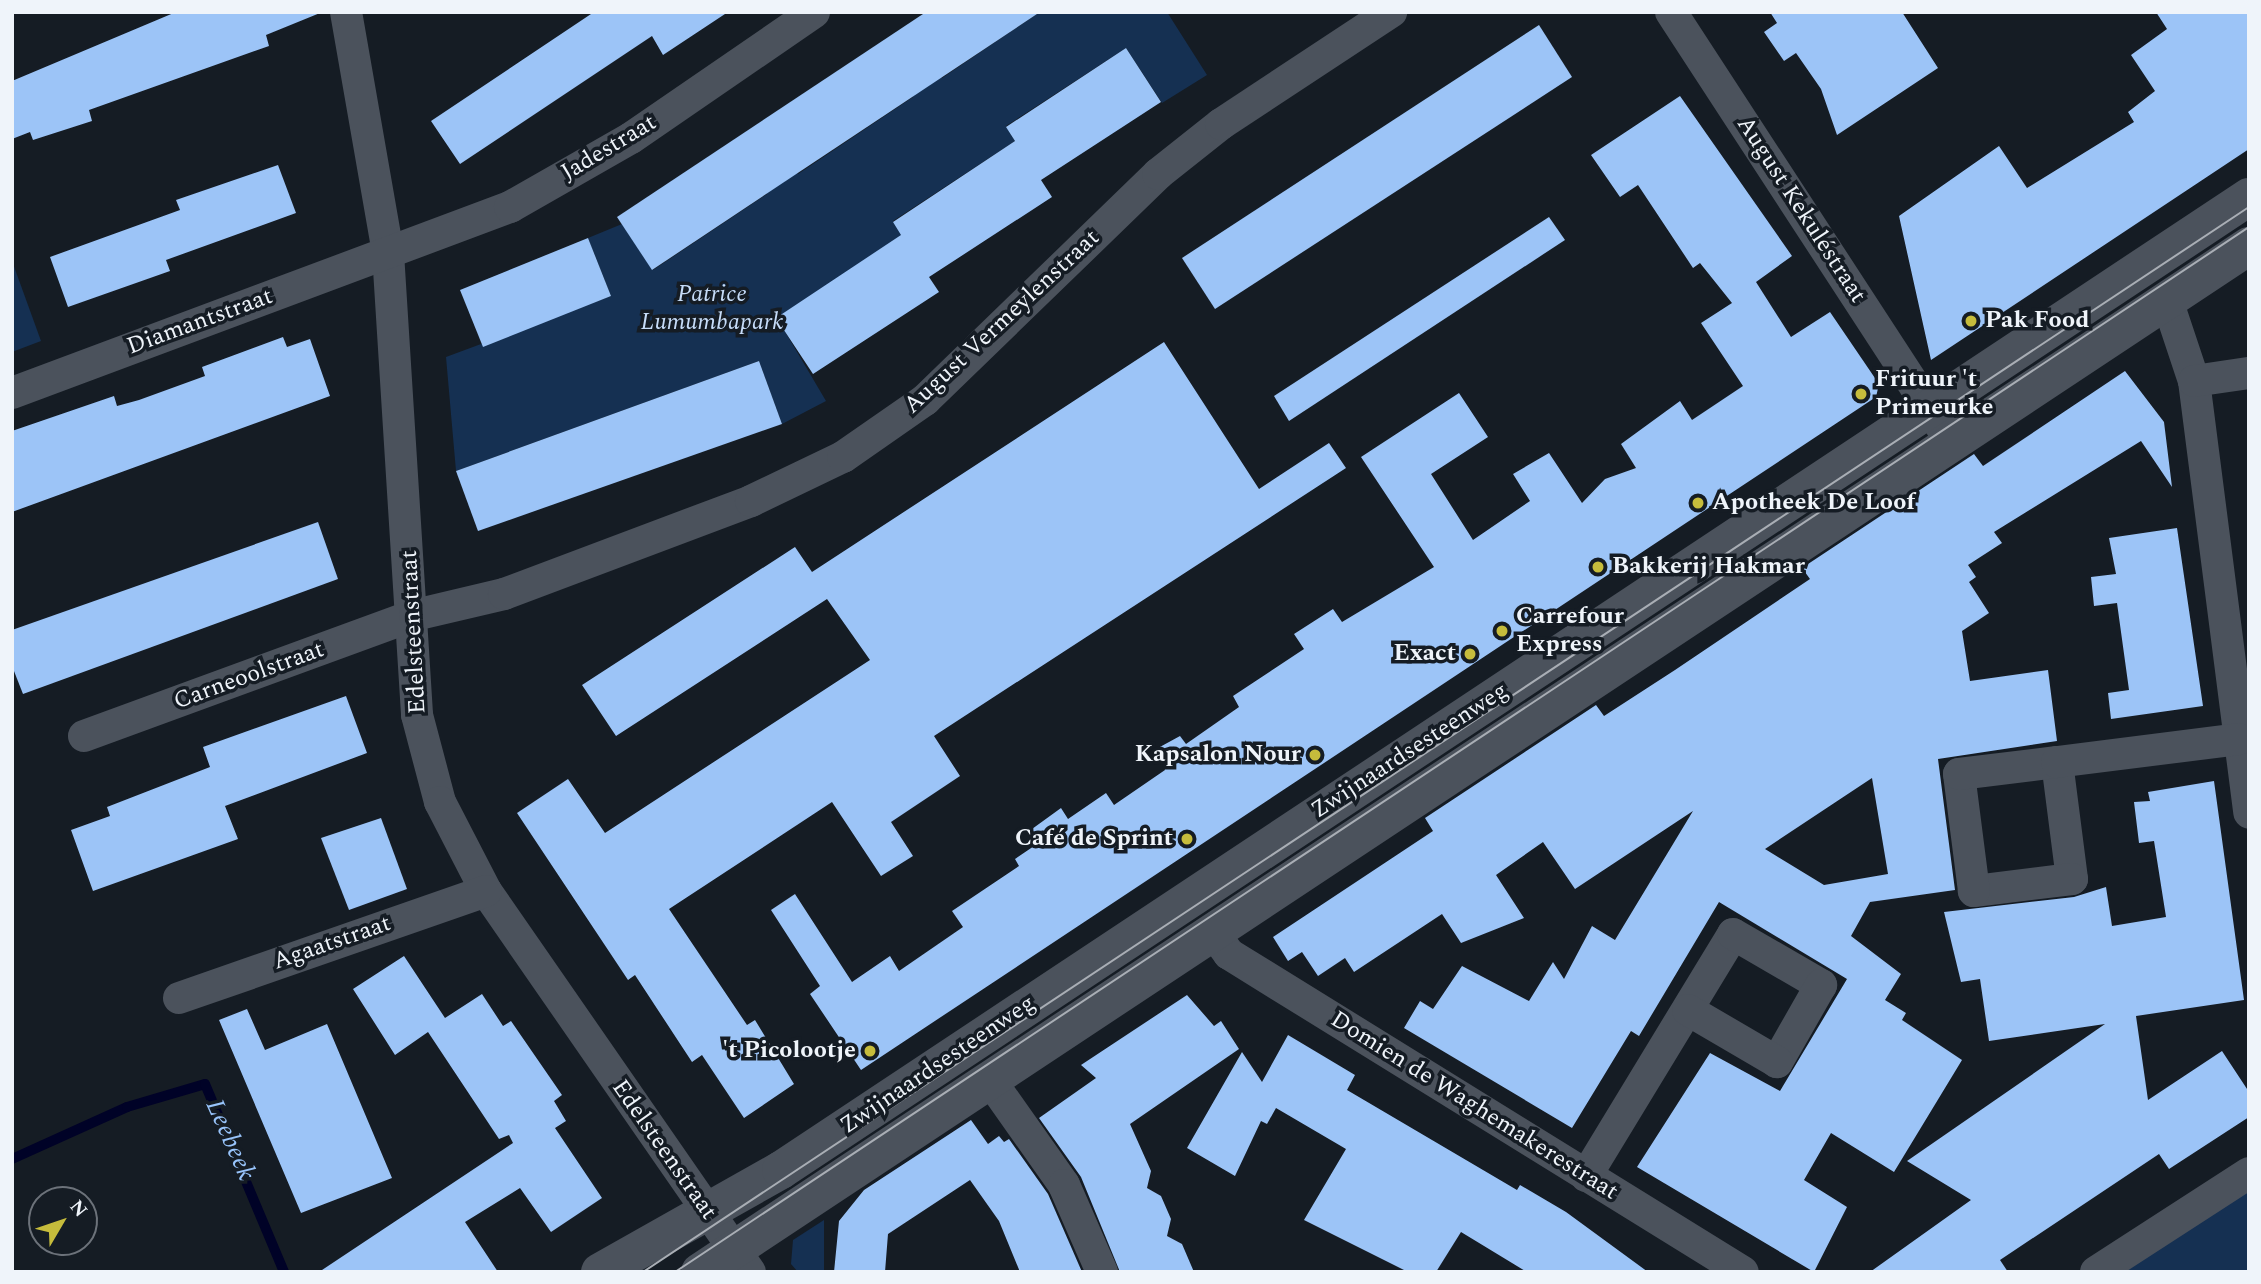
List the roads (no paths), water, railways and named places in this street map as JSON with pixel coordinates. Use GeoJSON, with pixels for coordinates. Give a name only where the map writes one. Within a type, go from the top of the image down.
{"type":"FeatureCollection","features":[{"type":"Feature","properties":{"kind":"street","name":"Edelsteenstraat"},"geometry":{"type":"LineString","coordinates":[[346,12],[388,253],[415,615],[417,715],[440,802],[486,891],[708,1215],[742,1260]]}},
{"type":"Feature","properties":{"kind":"street","name":"Jadestraat"},"geometry":{"type":"LineString","coordinates":[[388,253],[510,207],[631,138],[814,12]]}},
{"type":"Feature","properties":{"kind":"street","name":"August Vermeylenstraat"},"geometry":{"type":"LineString","coordinates":[[415,615],[504,594],[751,501],[843,457],[925,400],[1169,166],[1391,12]]}},
{"type":"Feature","properties":{"kind":"street","name":"August Kekuléstraat"},"geometry":{"type":"LineString","coordinates":[[1671,12],[1952,443]]}},
{"type":"Feature","properties":{"kind":"street","name":"Zwijnaardsesteenweg"},"geometry":{"type":"LineString","coordinates":[[600,1272],[653,1237],[708,1215],[2249,197]]}},
{"type":"Feature","properties":{"kind":"street","name":"Zwijnaardsesteenweg"},"geometry":{"type":"LineString","coordinates":[[700,1272],[742,1260],[990,1080],[2249,246]]}},
{"type":"Feature","properties":{"kind":"street","name":"Diamantstraat"},"geometry":{"type":"LineString","coordinates":[[12,393],[388,253]]}},
{"type":"Feature","properties":{"kind":"street"},"geometry":{"type":"LineString","coordinates":[[2167,300],[2194,381],[2249,813]]}},
{"type":"Feature","properties":{"kind":"street"},"geometry":{"type":"LineString","coordinates":[[2194,381],[2249,373]]}},
{"type":"Feature","properties":{"kind":"street","name":"Carneoolstraat"},"geometry":{"type":"LineString","coordinates":[[83,736],[415,615]]}},
{"type":"Feature","properties":{"kind":"street"},"geometry":{"type":"LineString","coordinates":[[2057,762],[2072,879],[1974,891],[1959,774],[2239,738]]}},
{"type":"Feature","properties":{"kind":"street","name":"Agaatstraat"},"geometry":{"type":"LineString","coordinates":[[179,999],[486,891]]}},
{"type":"Feature","properties":{"kind":"street","name":"Domien de Waghemakerestraat"},"geometry":{"type":"LineString","coordinates":[[1213,932],[1229,954],[1743,1272]]}},
{"type":"Feature","properties":{"kind":"street"},"geometry":{"type":"LineString","coordinates":[[1586,1176],[1688,1010]]}},
{"type":"Feature","properties":{"kind":"street"},"geometry":{"type":"LineString","coordinates":[[990,1080],[1064,1185],[1102,1272]]}},
{"type":"Feature","properties":{"kind":"street"},"geometry":{"type":"LineString","coordinates":[[2096,1272],[2249,1173]]}},
{"type":"Feature","properties":{"kind":"waterway","name":"Leebeek"},"geometry":{"type":"LineString","coordinates":[[12,1159],[127,1107],[205,1084],[284,1272]]}},
{"type":"Feature","properties":{"kind":"tram line"},"geometry":{"type":"LineString","coordinates":[[643,1272],[2249,207]]}},
{"type":"Feature","properties":{"kind":"tram line"},"geometry":{"type":"LineString","coordinates":[[675,1272],[2249,227]]}},
{"type":"Feature","properties":{"kind":"place","name":"Pak Food"},"geometry":{"type":"Point","coordinates":[1971,321]}},
{"type":"Feature","properties":{"kind":"place","name":"Frituur 't Primeurke"},"geometry":{"type":"Point","coordinates":[1861,394]}},
{"type":"Feature","properties":{"kind":"place","name":"Apotheek De Loof"},"geometry":{"type":"Point","coordinates":[1698,503]}},
{"type":"Feature","properties":{"kind":"place","name":"Bakkerij Hakmar"},"geometry":{"type":"Point","coordinates":[1598,567]}},
{"type":"Feature","properties":{"kind":"place","name":"Carrefour Express"},"geometry":{"type":"Point","coordinates":[1502,631]}},
{"type":"Feature","properties":{"kind":"place","name":"Exact"},"geometry":{"type":"Point","coordinates":[1470,654]}},
{"type":"Feature","properties":{"kind":"place","name":"Kapsalon Nour"},"geometry":{"type":"Point","coordinates":[1315,755]}},
{"type":"Feature","properties":{"kind":"place","name":"Café de Sprint"},"geometry":{"type":"Point","coordinates":[1187,839]}},
{"type":"Feature","properties":{"kind":"place","name":"'t Picolootje"},"geometry":{"type":"Point","coordinates":[870,1051]}},
{"type":"Feature","properties":{"kind":"park label","name":"Patrice Lumumbapark"},"geometry":{"type":"Point","coordinates":[712,309]}}]}
